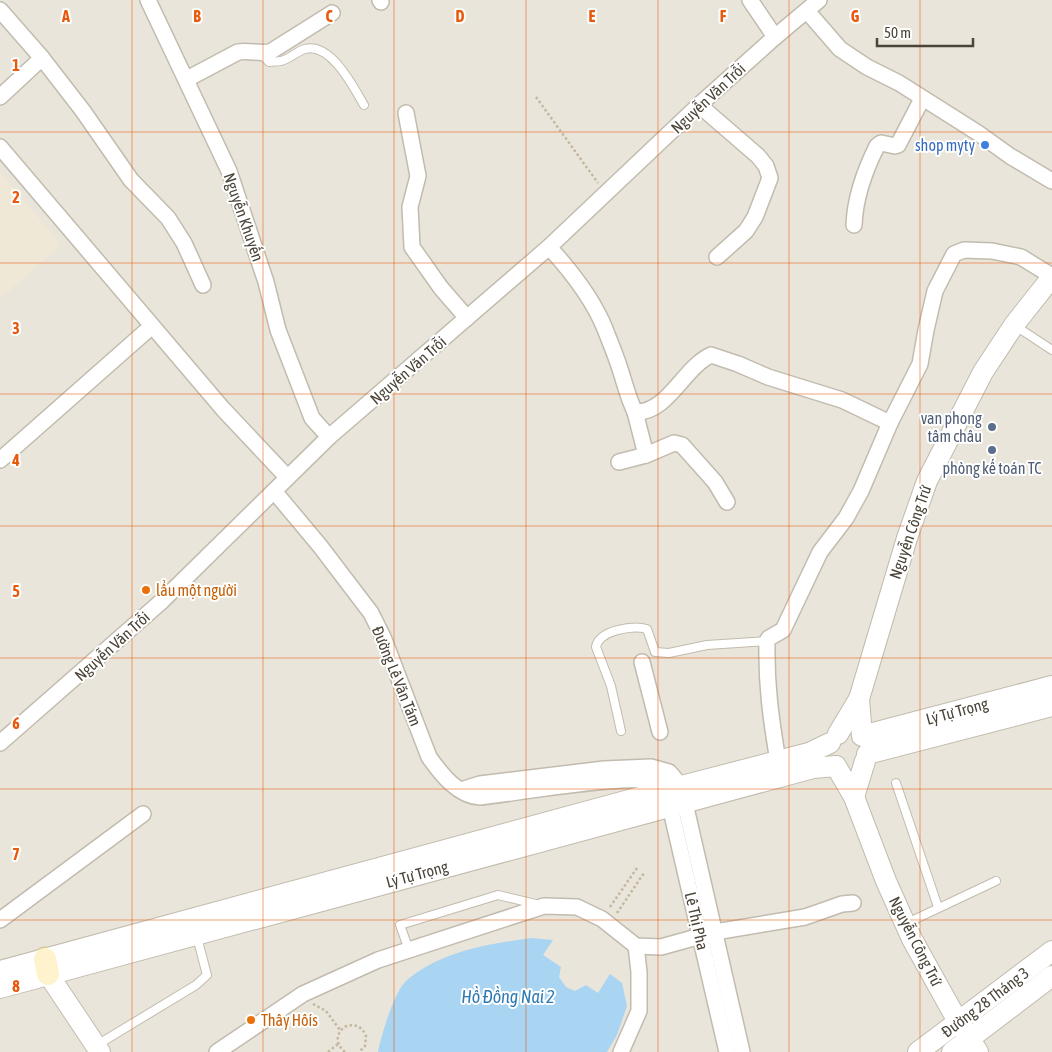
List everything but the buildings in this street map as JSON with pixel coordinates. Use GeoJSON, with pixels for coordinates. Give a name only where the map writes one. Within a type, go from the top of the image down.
{"type":"FeatureCollection","features":[{"type":"Feature","properties":{"kind":"street","name":"Nguyễn Khuyến"},"geometry":{"type":"LineString","coordinates":[[148,0],[229,171],[266,282],[278,330],[312,418],[329,437]]}},
{"type":"Feature","properties":{"kind":"street"},"geometry":{"type":"LineString","coordinates":[[750,0],[775,37]]}},
{"type":"Feature","properties":{"kind":"street","name":"Nguyễn Văn Trỗi"},"geometry":{"type":"LineString","coordinates":[[0,743],[162,601],[329,437],[549,248],[699,105],[819,0]]}},
{"type":"Feature","properties":{"kind":"street"},"geometry":{"type":"LineString","coordinates":[[0,10],[42,58],[83,111],[131,180],[168,218],[184,243],[203,286]]}},
{"type":"Feature","properties":{"kind":"street"},"geometry":{"type":"LineString","coordinates":[[807,10],[840,49],[867,67],[899,83],[978,133],[1010,156],[1052,181]]}},
{"type":"Feature","properties":{"kind":"street"},"geometry":{"type":"LineString","coordinates":[[187,79],[238,52],[247,50],[260,54],[270,52],[332,13]]}},
{"type":"Feature","properties":{"kind":"street"},"geometry":{"type":"LineString","coordinates":[[0,97],[42,58]]}},
{"type":"Feature","properties":{"kind":"street"},"geometry":{"type":"LineString","coordinates":[[854,225],[859,193],[878,146],[881,143],[898,145],[922,99]]}},
{"type":"Feature","properties":{"kind":"street"},"geometry":{"type":"LineString","coordinates":[[699,105],[758,156],[766,166],[770,178],[755,217],[746,231],[717,257]]}},
{"type":"Feature","properties":{"kind":"street"},"geometry":{"type":"LineString","coordinates":[[406,113],[418,176],[410,207],[412,248],[441,288],[467,318]]}},
{"type":"Feature","properties":{"kind":"street"},"geometry":{"type":"LineString","coordinates":[[0,146],[223,409],[287,477]]}},
{"type":"Feature","properties":{"kind":"street"},"geometry":{"type":"LineString","coordinates":[[549,248],[567,268],[589,299],[604,326],[635,412],[646,455]]}},
{"type":"Feature","properties":{"kind":"street"},"geometry":{"type":"LineString","coordinates":[[778,761],[766,674],[767,641],[783,630],[820,552],[846,518],[861,491],[890,423],[920,364],[935,291],[954,254],[964,250],[992,251],[1021,257],[1052,276]]}},
{"type":"Feature","properties":{"kind":"street","name":"Nguyễn Công Trứ"},"geometry":{"type":"LineString","coordinates":[[834,738],[860,698],[907,538],[927,481],[983,372],[1014,325],[1052,276]]}},
{"type":"Feature","properties":{"kind":"street"},"geometry":{"type":"LineString","coordinates":[[0,460],[152,326]]}},
{"type":"Feature","properties":{"kind":"street"},"geometry":{"type":"LineString","coordinates":[[635,412],[648,410],[662,402],[697,365],[711,355],[768,377],[842,400],[890,423]]}},
{"type":"Feature","properties":{"kind":"street"},"geometry":{"type":"LineString","coordinates":[[619,462],[646,455],[674,444],[682,445],[715,482],[727,502]]}},
{"type":"Feature","properties":{"kind":"street","name":"Đường Lê Văn Tám"},"geometry":{"type":"LineString","coordinates":[[274,491],[320,546],[371,614],[383,637],[429,757],[440,774],[451,784],[461,790],[480,784],[548,775],[604,769],[651,767],[668,772],[675,796]]}},
{"type":"Feature","properties":{"kind":"street"},"geometry":{"type":"LineString","coordinates":[[642,662],[660,732]]}},
{"type":"Feature","properties":{"kind":"street","name":"Lý Tự Trọng"},"geometry":{"type":"LineString","coordinates":[[865,750],[1052,686]]}},
{"type":"Feature","properties":{"kind":"street","name":"Nguyễn Công Trứ"},"geometry":{"type":"LineString","coordinates":[[854,797],[865,750],[860,698]]}},
{"type":"Feature","properties":{"kind":"street","name":"Lý Tự Trọng"},"geometry":{"type":"LineString","coordinates":[[865,750],[1052,706]]}},
{"type":"Feature","properties":{"kind":"street"},"geometry":{"type":"LineString","coordinates":[[850,731],[865,750],[855,769],[842,769],[836,766],[829,755],[834,738],[850,731]]}},
{"type":"Feature","properties":{"kind":"street","name":"Lý Tự Trọng"},"geometry":{"type":"LineString","coordinates":[[0,971],[47,966],[196,934],[675,796],[778,761],[809,753],[834,738]]}},
{"type":"Feature","properties":{"kind":"street","name":"Nguyễn Công Trứ"},"geometry":{"type":"LineString","coordinates":[[836,766],[854,797],[886,881],[905,924],[958,1022],[974,1045]]}},
{"type":"Feature","properties":{"kind":"street","name":"Lý Tự Trọng"},"geometry":{"type":"LineString","coordinates":[[0,988],[47,966],[675,796],[813,768],[836,766]]}},
{"type":"Feature","properties":{"kind":"street","name":"Lê Thị Pha"},"geometry":{"type":"LineString","coordinates":[[675,796],[708,934],[727,1052]]}},
{"type":"Feature","properties":{"kind":"street"},"geometry":{"type":"LineString","coordinates":[[0,920],[143,814]]}},
{"type":"Feature","properties":{"kind":"street"},"geometry":{"type":"LineString","coordinates":[[217,1052],[303,994],[378,960],[544,906],[577,907],[606,922],[636,946],[661,947],[708,934],[805,917],[842,904],[853,903]]}},
{"type":"Feature","properties":{"kind":"street"},"geometry":{"type":"LineString","coordinates":[[708,934],[742,1052]]}},
{"type":"Feature","properties":{"kind":"street"},"geometry":{"type":"LineString","coordinates":[[621,1052],[639,1011],[639,972],[636,946]]}},
{"type":"Feature","properties":{"kind":"street","name":"Đường 28 Tháng 3"},"geometry":{"type":"LineString","coordinates":[[918,1052],[1052,951]]}},
{"type":"Feature","properties":{"kind":"street"},"geometry":{"type":"LineString","coordinates":[[47,966],[97,1049]]}},
{"type":"Feature","properties":{"kind":"street","name":"Đường 28 Tháng 3"},"geometry":{"type":"LineString","coordinates":[[952,1052],[974,1045],[1052,976]]}},
{"type":"Feature","properties":{"kind":"lane"},"geometry":{"type":"LineString","coordinates":[[260,54],[269,62],[282,61],[306,48],[318,50],[330,58],[348,77],[364,106]]}},
{"type":"Feature","properties":{"kind":"lane"},"geometry":{"type":"LineString","coordinates":[[1014,325],[1052,350]]}},
{"type":"Feature","properties":{"kind":"lane"},"geometry":{"type":"LineString","coordinates":[[621,731],[611,686],[596,647],[597,641],[602,636],[620,629],[640,627],[647,629],[655,652],[669,653],[714,644],[767,641]]}},
{"type":"Feature","properties":{"kind":"lane"},"geometry":{"type":"LineString","coordinates":[[896,782],[938,907]]}},
{"type":"Feature","properties":{"kind":"lane"},"geometry":{"type":"LineString","coordinates":[[905,924],[996,881]]}},
{"type":"Feature","properties":{"kind":"lane"},"geometry":{"type":"LineString","coordinates":[[409,950],[400,925],[498,895],[544,906]]}},
{"type":"Feature","properties":{"kind":"lane"},"geometry":{"type":"LineString","coordinates":[[97,1049],[196,985],[207,975],[196,934]]}},
{"type":"Feature","properties":{"kind":"path"},"geometry":{"type":"LineString","coordinates":[[536,97],[606,194]]}},
{"type":"Feature","properties":{"kind":"path"},"geometry":{"type":"LineString","coordinates":[[606,922],[637,868]]}},
{"type":"Feature","properties":{"kind":"path"},"geometry":{"type":"LineString","coordinates":[[606,922],[644,873]]}},
{"type":"Feature","properties":{"kind":"path"},"geometry":{"type":"LineString","coordinates":[[303,994],[313,1004],[326,1011],[340,1030]]}},
{"type":"Feature","properties":{"kind":"path"},"geometry":{"type":"LineString","coordinates":[[345,1052],[338,1044],[337,1039],[340,1030],[348,1025],[353,1025],[358,1026],[364,1031],[365,1046],[359,1052]]}},
{"type":"Feature","properties":{"kind":"path"},"geometry":{"type":"LineString","coordinates":[[328,1052],[338,1044]]}},
{"type":"Feature","properties":{"kind":"shaded area"},"geometry":{"type":"Polygon","coordinates":[[[0,0],[1052,0],[1052,1052],[0,1052],[0,0]]]}},
{"type":"Feature","properties":{"kind":"shaded area"},"geometry":{"type":"Polygon","coordinates":[[[0,171],[61,245],[0,299],[0,171]]]}},
{"type":"Feature","properties":{"kind":"water","name":"Hồ Đồng Nai 2"},"geometry":{"type":"Polygon","coordinates":[[[531,938],[553,940],[543,955],[561,967],[559,977],[566,987],[575,991],[586,985],[598,993],[610,974],[622,983],[627,1006],[617,1035],[607,1052],[378,1052],[385,1025],[397,994],[406,981],[419,971],[449,956],[465,951],[531,938]]]}},
{"type":"Feature","properties":{"kind":"place","name":"shop myty"},"geometry":{"type":"Point","coordinates":[985,145]}},
{"type":"Feature","properties":{"kind":"place","name":"van phong tâm châu"},"geometry":{"type":"Point","coordinates":[992,427]}},
{"type":"Feature","properties":{"kind":"place","name":"phòng kế toán TC"},"geometry":{"type":"Point","coordinates":[992,450]}},
{"type":"Feature","properties":{"kind":"place","name":"lẩu một người"},"geometry":{"type":"Point","coordinates":[146,590]}},
{"type":"Feature","properties":{"kind":"place","name":"Thây Hôís"},"geometry":{"type":"Point","coordinates":[251,1020]}}]}
